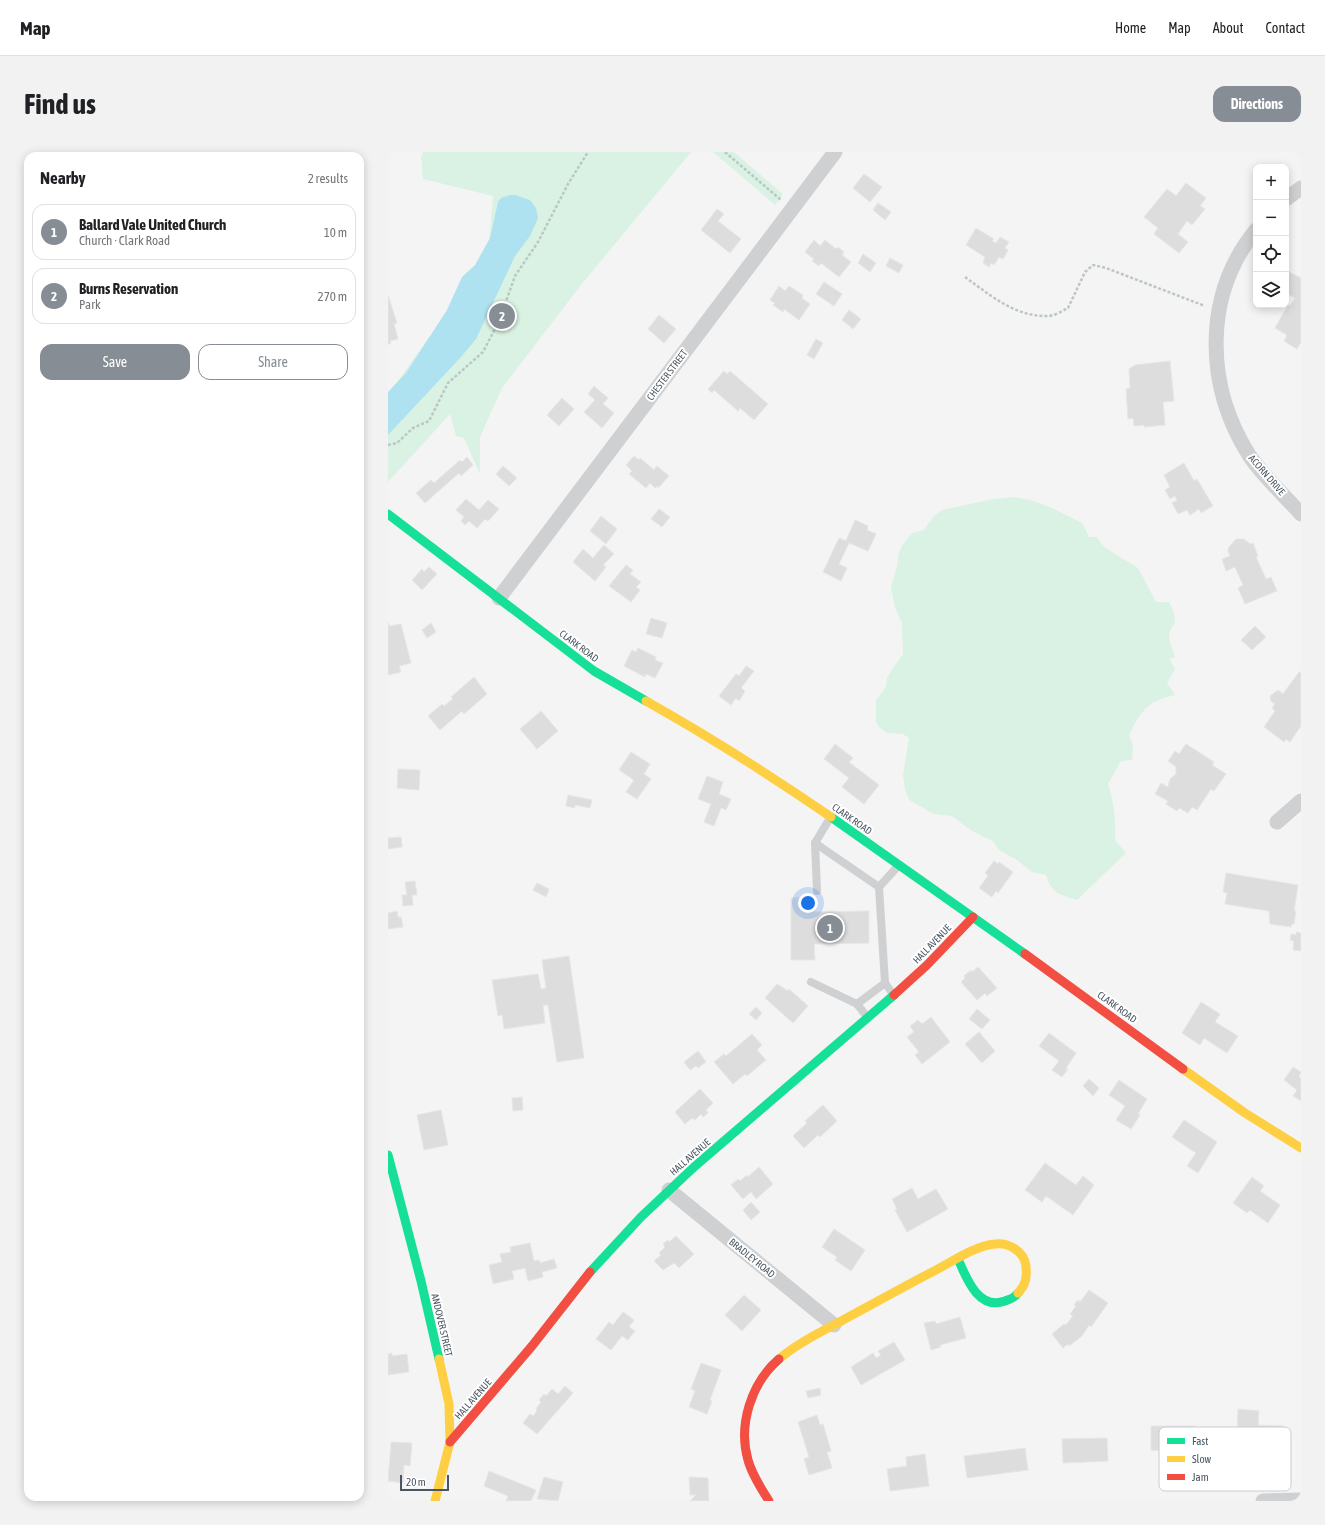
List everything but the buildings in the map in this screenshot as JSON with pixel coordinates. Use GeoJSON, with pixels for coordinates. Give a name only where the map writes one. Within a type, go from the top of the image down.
{"type":"FeatureCollection","features":[{"type":"Feature","properties":{"kind":"main road","name":"CLARK ROAD"},"geometry":{"type":"LineString","coordinates":[[388,514],[594,671],[712,738],[830,817],[900,865],[1240,1109],[1301,1148]]}},
{"type":"Feature","properties":{"kind":"main road","name":"HALL AVENUE"},"geometry":{"type":"LineString","coordinates":[[450,1442],[532,1346],[597,1263],[640,1217],[669,1190],[927,966],[973,917]]}},
{"type":"Feature","properties":{"kind":"main road","name":"ANDOVER STREET"},"geometry":{"type":"LineString","coordinates":[[388,1155],[421,1281],[449,1404],[450,1442],[435,1501]]}},
{"type":"Feature","properties":{"kind":"main road"},"geometry":{"type":"LineString","coordinates":[[769,1501],[756,1482],[746,1456],[744,1428],[750,1400],[762,1376],[781,1355],[793,1347],[958,1259],[989,1244],[1002,1243],[1009,1245],[1020,1252],[1026,1264],[1027,1278],[1025,1284],[1012,1299],[1000,1302],[987,1300],[973,1289],[958,1259]]}},
{"type":"Feature","properties":{"kind":"street","name":"CHESTER STREET"},"geometry":{"type":"LineString","coordinates":[[500,598],[835,152]]}},
{"type":"Feature","properties":{"kind":"street"},"geometry":{"type":"LineString","coordinates":[[1289,197],[1301,188]]}},
{"type":"Feature","properties":{"kind":"street","name":"ACORN DRIVE"},"geometry":{"type":"LineString","coordinates":[[1253,234],[1243,246],[1231,270],[1220,300],[1215,334],[1216,369],[1223,401],[1233,427],[1249,456],[1301,514]]}},
{"type":"Feature","properties":{"kind":"street"},"geometry":{"type":"LineString","coordinates":[[1277,822],[1301,801]]}},
{"type":"Feature","properties":{"kind":"street","name":"BRADLEY ROAD"},"geometry":{"type":"LineString","coordinates":[[669,1190],[834,1325]]}},
{"type":"Feature","properties":{"kind":"street"},"geometry":{"type":"LineString","coordinates":[[1264,1501],[1301,1500]]}},
{"type":"Feature","properties":{"kind":"lane"},"geometry":{"type":"LineString","coordinates":[[817,891],[815,843],[830,817]]}},
{"type":"Feature","properties":{"kind":"lane"},"geometry":{"type":"LineString","coordinates":[[815,843],[879,887]]}},
{"type":"Feature","properties":{"kind":"lane"},"geometry":{"type":"LineString","coordinates":[[894,995],[885,984],[879,887],[900,865]]}},
{"type":"Feature","properties":{"kind":"lane"},"geometry":{"type":"LineString","coordinates":[[811,982],[857,1004],[868,1018]]}},
{"type":"Feature","properties":{"kind":"lane"},"geometry":{"type":"LineString","coordinates":[[857,1004],[885,984]]}},
{"type":"Feature","properties":{"kind":"path"},"geometry":{"type":"LineString","coordinates":[[388,445],[397,443],[413,428],[429,421],[448,383],[483,352],[499,321],[515,276],[538,242],[568,184],[588,152]]}},
{"type":"Feature","properties":{"kind":"path"},"geometry":{"type":"LineString","coordinates":[[725,152],[792,209]]}},
{"type":"Feature","properties":{"kind":"path"},"geometry":{"type":"LineString","coordinates":[[965,277],[995,299],[1023,313],[1049,316],[1068,308],[1085,272],[1093,265],[1106,268],[1219,311]]}},
{"type":"Feature","properties":{"kind":"green space"},"geometry":{"type":"Polygon","coordinates":[[[423,152],[691,152],[581,285],[502,388],[480,437],[480,474],[464,438],[456,436],[450,414],[388,482],[388,395],[430,336],[445,319],[489,245],[493,196],[423,179],[421,157],[423,152]]]}},
{"type":"Feature","properties":{"kind":"green space"},"geometry":{"type":"Polygon","coordinates":[[[713,152],[734,152],[783,194],[775,205],[713,152]]]}},
{"type":"Feature","properties":{"kind":"green space"},"geometry":{"type":"Polygon","coordinates":[[[1015,497],[1030,500],[1050,507],[1082,523],[1089,537],[1097,537],[1104,547],[1138,568],[1156,602],[1169,602],[1174,613],[1175,623],[1170,632],[1169,640],[1175,657],[1169,659],[1175,669],[1167,683],[1175,695],[1158,700],[1141,713],[1129,735],[1133,746],[1132,760],[1121,761],[1108,784],[1114,812],[1115,840],[1126,853],[1077,900],[1053,890],[1046,875],[1032,872],[1017,860],[999,850],[994,842],[972,831],[952,816],[934,814],[909,800],[905,789],[903,775],[909,738],[903,734],[887,733],[879,727],[876,722],[876,700],[886,687],[887,678],[903,655],[902,623],[895,608],[891,587],[899,552],[903,544],[912,533],[924,530],[933,517],[942,510],[993,499],[1015,497]]]}},
{"type":"Feature","properties":{"kind":"water"},"geometry":{"type":"Polygon","coordinates":[[[515,195],[530,200],[536,208],[538,218],[530,236],[515,256],[476,339],[388,435],[388,392],[406,373],[447,310],[462,277],[475,265],[490,238],[498,202],[501,198],[515,195]]]}},
{"type":"Feature","properties":{"kind":"traffic: fast"},"geometry":{"type":"LineString","coordinates":[[388,514],[594,671],[646,701]]}},
{"type":"Feature","properties":{"kind":"traffic: fast"},"geometry":{"type":"LineString","coordinates":[[831,817],[1025,954]]}},
{"type":"Feature","properties":{"kind":"traffic: fast"},"geometry":{"type":"LineString","coordinates":[[590,1272],[641,1217],[694,1167],[894,995]]}},
{"type":"Feature","properties":{"kind":"traffic: fast"},"geometry":{"type":"LineString","coordinates":[[388,1155],[421,1281],[439,1359]]}},
{"type":"Feature","properties":{"kind":"traffic: fast"},"geometry":{"type":"LineString","coordinates":[[958,1259],[969,1283],[980,1297],[987,1301],[996,1303],[1005,1301],[1014,1297],[1018,1293]]}},
{"type":"Feature","properties":{"kind":"traffic: slow"},"geometry":{"type":"LineString","coordinates":[[646,701],[740,757],[831,817]]}},
{"type":"Feature","properties":{"kind":"traffic: slow"},"geometry":{"type":"LineString","coordinates":[[1183,1069],[1245,1113],[1301,1148]]}},
{"type":"Feature","properties":{"kind":"traffic: slow"},"geometry":{"type":"LineString","coordinates":[[779,1359],[818,1333],[963,1255],[987,1245],[1005,1244],[1015,1249],[1022,1256],[1026,1266],[1026,1277],[1023,1287],[1018,1293]]}},
{"type":"Feature","properties":{"kind":"traffic: slow"},"geometry":{"type":"LineString","coordinates":[[435,1501],[450,1442],[449,1404],[439,1359]]}},
{"type":"Feature","properties":{"kind":"traffic: jam"},"geometry":{"type":"LineString","coordinates":[[894,995],[927,965],[973,917]]}},
{"type":"Feature","properties":{"kind":"traffic: jam"},"geometry":{"type":"LineString","coordinates":[[1025,954],[1183,1069]]}},
{"type":"Feature","properties":{"kind":"traffic: jam"},"geometry":{"type":"LineString","coordinates":[[450,1442],[532,1346],[590,1272]]}},
{"type":"Feature","properties":{"kind":"traffic: jam"},"geometry":{"type":"LineString","coordinates":[[769,1501],[750,1466],[745,1447],[745,1433],[749,1405],[754,1392],[769,1369],[779,1359]]}},
{"type":"Feature","properties":{"kind":"place","name":"Burns Reservation"},"geometry":{"type":"Point","coordinates":[502,316]}},
{"type":"Feature","properties":{"kind":"place","name":"Ballard Vale United Church"},"geometry":{"type":"Point","coordinates":[830,928]}}]}
